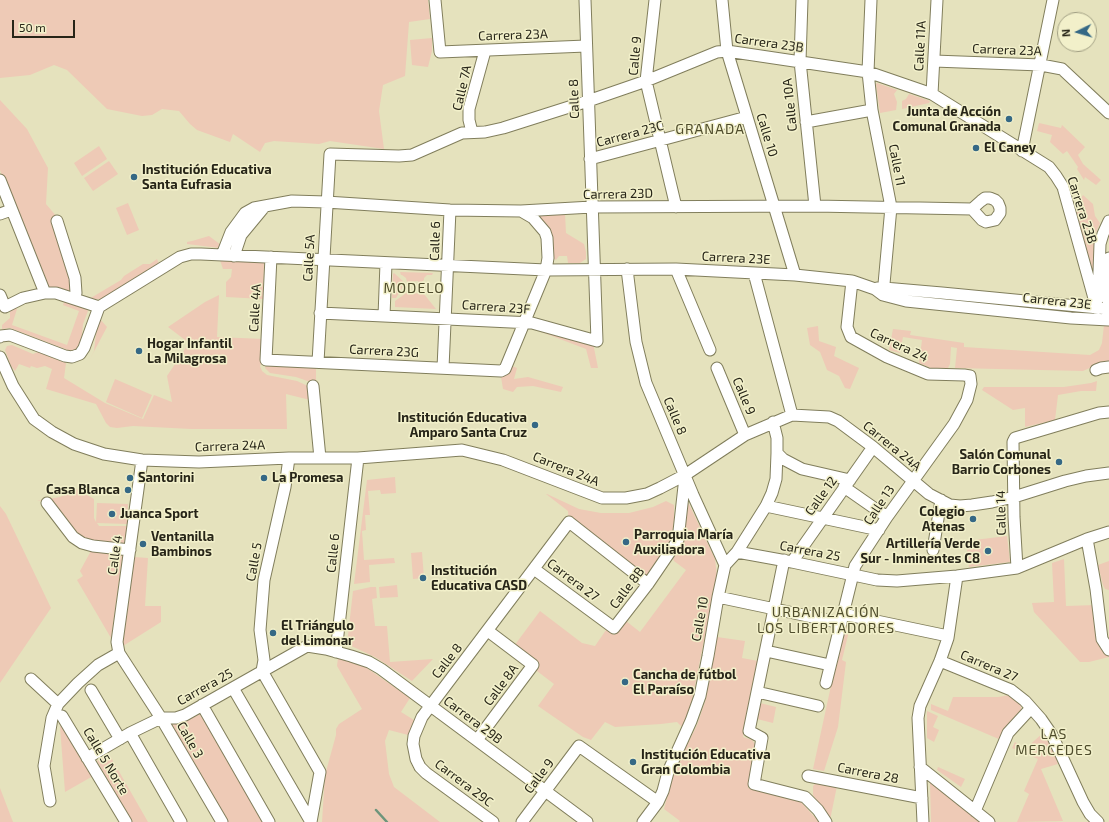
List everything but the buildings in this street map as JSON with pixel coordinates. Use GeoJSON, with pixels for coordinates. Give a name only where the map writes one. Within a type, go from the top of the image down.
{"type":"FeatureCollection","features":[{"type":"Feature","properties":{"kind":"street","name":"Carrera 23A"},"geometry":{"type":"LineString","coordinates":[[436,0],[440,52],[586,46]]}},
{"type":"Feature","properties":{"kind":"street","name":"Calle 8"},"geometry":{"type":"LineString","coordinates":[[585,0],[594,269]]}},
{"type":"Feature","properties":{"kind":"street","name":"Calle 9"},"geometry":{"type":"LineString","coordinates":[[655,0],[646,81],[676,207]]}},
{"type":"Feature","properties":{"kind":"street","name":"Calle 10"},"geometry":{"type":"LineString","coordinates":[[722,0],[728,51],[794,275]]}},
{"type":"Feature","properties":{"kind":"street","name":"Calle 10A"},"geometry":{"type":"LineString","coordinates":[[802,0],[800,61],[815,206]]}},
{"type":"Feature","properties":{"kind":"street","name":"Calle 11"},"geometry":{"type":"LineString","coordinates":[[871,0],[868,72],[872,110],[891,207],[880,290]]}},
{"type":"Feature","properties":{"kind":"street","name":"Calle 11A"},"geometry":{"type":"LineString","coordinates":[[932,94],[937,0]]}},
{"type":"Feature","properties":{"kind":"street"},"geometry":{"type":"LineString","coordinates":[[1022,151],[1041,65],[1053,0]]}},
{"type":"Feature","properties":{"kind":"street","name":"Calle 7A"},"geometry":{"type":"LineString","coordinates":[[472,132],[469,120],[469,109],[486,50]]}},
{"type":"Feature","properties":{"kind":"street","name":"Carrera 23B"},"geometry":{"type":"LineString","coordinates":[[329,155],[331,153],[399,156],[412,155],[462,133],[485,132],[503,128],[588,101],[646,81],[717,52],[728,51],[868,72],[932,94],[1049,167],[1063,187],[1105,314]]}},
{"type":"Feature","properties":{"kind":"street","name":"Carrera 23A"},"geometry":{"type":"LineString","coordinates":[[934,61],[1041,65],[1062,69],[1109,112]]}},
{"type":"Feature","properties":{"kind":"street"},"geometry":{"type":"LineString","coordinates":[[806,122],[872,110]]}},
{"type":"Feature","properties":{"kind":"street","name":"Carrera 23C"},"geometry":{"type":"LineString","coordinates":[[590,159],[747,117]]}},
{"type":"Feature","properties":{"kind":"street","name":"Calle 5A"},"geometry":{"type":"LineString","coordinates":[[318,362],[329,155]]}},
{"type":"Feature","properties":{"kind":"street"},"geometry":{"type":"LineString","coordinates":[[0,180],[44,293]]}},
{"type":"Feature","properties":{"kind":"street","name":"Carrera 23D"},"geometry":{"type":"LineString","coordinates":[[265,206],[292,201],[450,210],[520,211],[592,207],[775,208],[815,206],[976,209]]}},
{"type":"Feature","properties":{"kind":"street"},"geometry":{"type":"LineString","coordinates":[[222,255],[231,232],[245,213],[254,208],[265,206]]}},
{"type":"Feature","properties":{"kind":"street"},"geometry":{"type":"LineString","coordinates":[[234,256],[241,235],[265,206]]}},
{"type":"Feature","properties":{"kind":"street"},"geometry":{"type":"LineString","coordinates":[[0,214],[11,210]]}},
{"type":"Feature","properties":{"kind":"street","name":"Calle 6"},"geometry":{"type":"LineString","coordinates":[[443,368],[450,210]]}},
{"type":"Feature","properties":{"kind":"street"},"geometry":{"type":"LineString","coordinates":[[520,211],[533,218],[545,232],[547,238],[548,258],[546,270],[524,323]]}},
{"type":"Feature","properties":{"kind":"street"},"geometry":{"type":"LineString","coordinates":[[57,221],[75,278],[76,293],[74,298]]}},
{"type":"Feature","properties":{"kind":"street"},"geometry":{"type":"LineString","coordinates":[[1105,314],[1100,244],[1109,221]]}},
{"type":"Feature","properties":{"kind":"street"},"geometry":{"type":"LineString","coordinates":[[0,337],[10,335],[65,356],[72,357],[80,354],[84,348],[99,307],[180,257],[191,254],[546,270],[594,269]]}},
{"type":"Feature","properties":{"kind":"street","name":"Calle 4A"},"geometry":{"type":"LineString","coordinates":[[266,360],[272,257]]}},
{"type":"Feature","properties":{"kind":"street"},"geometry":{"type":"LineString","coordinates":[[1105,314],[1109,258]]}},
{"type":"Feature","properties":{"kind":"street"},"geometry":{"type":"LineString","coordinates":[[384,316],[386,263]]}},
{"type":"Feature","properties":{"kind":"street","name":"Carrera 23E"},"geometry":{"type":"LineString","coordinates":[[594,269],[676,269],[794,275],[852,281],[880,290],[906,301],[1105,314]]}},
{"type":"Feature","properties":{"kind":"street","name":"Carrera 23F"},"geometry":{"type":"LineString","coordinates":[[320,313],[446,318],[537,324],[597,341],[594,269]]}},
{"type":"Feature","properties":{"kind":"street","name":"Calle 8"},"geometry":{"type":"LineString","coordinates":[[627,269],[636,342],[646,383],[693,495],[725,565]]}},
{"type":"Feature","properties":{"kind":"street"},"geometry":{"type":"LineString","coordinates":[[676,269],[710,350]]}},
{"type":"Feature","properties":{"kind":"street"},"geometry":{"type":"LineString","coordinates":[[754,273],[792,415]]}},
{"type":"Feature","properties":{"kind":"street","name":"Carrera 24"},"geometry":{"type":"LineString","coordinates":[[852,281],[846,327],[851,337],[887,357],[928,374],[970,376]]}},
{"type":"Feature","properties":{"kind":"street"},"geometry":{"type":"LineString","coordinates":[[0,295],[5,307],[23,298],[44,293],[56,293],[99,307]]}},
{"type":"Feature","properties":{"kind":"street","name":"Carrera 23G"},"geometry":{"type":"LineString","coordinates":[[266,360],[501,371],[505,369],[524,323]]}},
{"type":"Feature","properties":{"kind":"street","name":"Carrera 24A"},"geometry":{"type":"LineString","coordinates":[[0,357],[13,386],[34,419],[52,432],[74,444],[104,454],[142,460],[199,462],[289,458],[358,458],[462,450],[521,466],[602,498],[626,498],[647,494],[660,488],[685,475],[745,435],[792,415],[830,417],[838,420],[929,494],[950,505],[972,506],[1014,497],[1064,481],[1109,473]]}},
{"type":"Feature","properties":{"kind":"street","name":"Calle 9"},"geometry":{"type":"LineString","coordinates":[[717,368],[745,435]]}},
{"type":"Feature","properties":{"kind":"street"},"geometry":{"type":"LineString","coordinates":[[1096,370],[1101,368],[1109,368]]}},
{"type":"Feature","properties":{"kind":"street","name":"Calle 13"},"geometry":{"type":"LineString","coordinates":[[826,683],[855,566],[887,517],[954,424],[967,400],[971,384],[970,376]]}},
{"type":"Feature","properties":{"kind":"street"},"geometry":{"type":"LineString","coordinates":[[0,381],[13,386]]}},
{"type":"Feature","properties":{"kind":"street"},"geometry":{"type":"LineString","coordinates":[[313,386],[320,458]]}},
{"type":"Feature","properties":{"kind":"street","name":"Calle 14"},"geometry":{"type":"LineString","coordinates":[[1017,568],[1014,517],[1013,442],[1015,438],[1109,412]]}},
{"type":"Feature","properties":{"kind":"street"},"geometry":{"type":"LineString","coordinates":[[725,565],[737,552],[766,506],[772,493],[776,479],[777,453],[777,438],[773,422]]}},
{"type":"Feature","properties":{"kind":"street","name":"Calle 12"},"geometry":{"type":"LineString","coordinates":[[826,822],[818,810],[805,797],[754,784],[762,738],[749,731],[774,609],[788,561],[822,519],[873,447]]}},
{"type":"Feature","properties":{"kind":"street"},"geometry":{"type":"LineString","coordinates":[[777,453],[802,469],[847,483],[887,517]]}},
{"type":"Feature","properties":{"kind":"street","name":"Calle 5"},"geometry":{"type":"LineString","coordinates":[[262,671],[264,660],[260,630],[264,580],[289,458]]}},
{"type":"Feature","properties":{"kind":"street","name":"Calle 6"},"geometry":{"type":"LineString","coordinates":[[336,652],[358,458]]}},
{"type":"Feature","properties":{"kind":"street","name":"Calle 4"},"geometry":{"type":"LineString","coordinates":[[119,653],[116,642],[142,460]]}},
{"type":"Feature","properties":{"kind":"street","name":"Calle 8B"},"geometry":{"type":"LineString","coordinates":[[614,628],[648,584],[678,540],[685,475]]}},
{"type":"Feature","properties":{"kind":"street"},"geometry":{"type":"LineString","coordinates":[[933,550],[941,500]]}},
{"type":"Feature","properties":{"kind":"street"},"geometry":{"type":"LineString","coordinates":[[47,503],[73,537],[82,543],[93,546],[130,550]]}},
{"type":"Feature","properties":{"kind":"street"},"geometry":{"type":"LineString","coordinates":[[766,506],[879,530]]}},
{"type":"Feature","properties":{"kind":"street","name":"Calle 8"},"geometry":{"type":"LineString","coordinates":[[413,744],[414,736],[422,717],[569,522],[648,584]]}},
{"type":"Feature","properties":{"kind":"street","name":"Carrera 25"},"geometry":{"type":"LineString","coordinates":[[737,552],[877,580],[897,581],[957,576],[1017,568],[1087,539],[1109,532]]}},
{"type":"Feature","properties":{"kind":"street"},"geometry":{"type":"LineString","coordinates":[[1087,539],[1105,628],[1102,638],[1109,650]]}},
{"type":"Feature","properties":{"kind":"street","name":"Calle 10"},"geometry":{"type":"LineString","coordinates":[[643,822],[658,802],[663,791],[668,772],[691,721],[700,696],[725,565]]}},
{"type":"Feature","properties":{"kind":"street","name":"Carrera 27"},"geometry":{"type":"LineString","coordinates":[[534,569],[614,628]]}},
{"type":"Feature","properties":{"kind":"street"},"geometry":{"type":"LineString","coordinates":[[923,822],[918,718],[920,706],[940,661],[948,636],[957,576]]}},
{"type":"Feature","properties":{"kind":"street"},"geometry":{"type":"LineString","coordinates":[[718,597],[774,609],[895,626],[948,636]]}},
{"type":"Feature","properties":{"kind":"street","name":"Calle 8A"},"geometry":{"type":"LineString","coordinates":[[477,740],[533,665],[488,631]]}},
{"type":"Feature","properties":{"kind":"street","name":"Carrera 25"},"geometry":{"type":"LineString","coordinates":[[88,758],[130,733],[161,718],[176,718],[185,715],[305,647],[326,649],[336,652]]}},
{"type":"Feature","properties":{"kind":"street"},"geometry":{"type":"LineString","coordinates":[[766,651],[830,665]]}},
{"type":"Feature","properties":{"kind":"street","name":"Carrera 29B"},"geometry":{"type":"LineString","coordinates":[[336,652],[369,662],[381,670],[546,790],[587,822]]}},
{"type":"Feature","properties":{"kind":"street"},"geometry":{"type":"LineString","coordinates":[[50,801],[44,766],[52,718],[58,704],[98,665],[119,653]]}},
{"type":"Feature","properties":{"kind":"street","name":"Calle 3"},"geometry":{"type":"LineString","coordinates":[[119,653],[161,718],[222,822]]}},
{"type":"Feature","properties":{"kind":"street","name":"Carrera 27"},"geometry":{"type":"LineString","coordinates":[[940,661],[1011,690],[1019,695],[1052,735],[1077,791],[1090,814],[1098,822]]}},
{"type":"Feature","properties":{"kind":"street"},"geometry":{"type":"LineString","coordinates":[[262,671],[320,772],[311,822]]}},
{"type":"Feature","properties":{"kind":"street"},"geometry":{"type":"LineString","coordinates":[[31,679],[58,704]]}},
{"type":"Feature","properties":{"kind":"street"},"geometry":{"type":"LineString","coordinates":[[233,688],[311,822]]}},
{"type":"Feature","properties":{"kind":"street"},"geometry":{"type":"LineString","coordinates":[[91,690],[120,739]]}},
{"type":"Feature","properties":{"kind":"street"},"geometry":{"type":"LineString","coordinates":[[757,692],[818,706]]}},
{"type":"Feature","properties":{"kind":"street"},"geometry":{"type":"LineString","coordinates":[[202,705],[269,822]]}},
{"type":"Feature","properties":{"kind":"street"},"geometry":{"type":"LineString","coordinates":[[975,811],[1008,733],[1031,708]]}},
{"type":"Feature","properties":{"kind":"street","name":"Calle 5 Norte"},"geometry":{"type":"LineString","coordinates":[[62,716],[126,822]]}},
{"type":"Feature","properties":{"kind":"street"},"geometry":{"type":"LineString","coordinates":[[130,733],[176,820]]}},
{"type":"Feature","properties":{"kind":"street","name":"Carrera 29C"},"geometry":{"type":"LineString","coordinates":[[413,744],[416,759],[420,767],[426,773],[493,822]]}},
{"type":"Feature","properties":{"kind":"street","name":"Calle 9"},"geometry":{"type":"LineString","coordinates":[[522,822],[579,746],[658,802]]}},
{"type":"Feature","properties":{"kind":"street"},"geometry":{"type":"LineString","coordinates":[[920,767],[989,822]]}},
{"type":"Feature","properties":{"kind":"street","name":"Carrera 28"},"geometry":{"type":"LineString","coordinates":[[808,776],[922,798]]}},
{"type":"Feature","properties":{"kind":"shaded area"},"geometry":{"type":"Polygon","coordinates":[[[0,0],[428,0],[430,19],[409,22],[405,76],[383,85],[379,111],[384,149],[330,141],[319,144],[274,141],[265,143],[260,152],[233,134],[230,142],[197,130],[179,111],[162,109],[152,115],[142,116],[107,109],[67,70],[54,65],[30,75],[0,78],[0,0]]]}},
{"type":"Feature","properties":{"kind":"shaded area"},"geometry":{"type":"Polygon","coordinates":[[[432,38],[432,51],[428,67],[412,65],[410,40],[432,38]]]}},
{"type":"Feature","properties":{"kind":"shaded area"},"geometry":{"type":"Polygon","coordinates":[[[877,83],[897,90],[894,94],[897,102],[896,110],[880,113],[877,83]]]}},
{"type":"Feature","properties":{"kind":"shaded area"},"geometry":{"type":"Polygon","coordinates":[[[909,94],[930,101],[929,103],[902,109],[902,101],[906,99],[909,94]]]}},
{"type":"Feature","properties":{"kind":"shaded area"},"geometry":{"type":"Polygon","coordinates":[[[0,100],[27,129],[48,168],[46,204],[57,217],[73,290],[72,292],[48,288],[14,209],[0,170],[0,100]]]}},
{"type":"Feature","properties":{"kind":"shaded area"},"geometry":{"type":"Polygon","coordinates":[[[1039,123],[1061,128],[1062,125],[1085,147],[1078,155],[1083,164],[1101,180],[1096,185],[1085,177],[1084,180],[1077,169],[1078,167],[1067,151],[1063,154],[1050,142],[1052,135],[1037,131],[1039,123]]]}},
{"type":"Feature","properties":{"kind":"shaded area"},"geometry":{"type":"Polygon","coordinates":[[[99,146],[107,159],[82,176],[74,163],[99,146]]]}},
{"type":"Feature","properties":{"kind":"shaded area"},"geometry":{"type":"Polygon","coordinates":[[[109,161],[118,174],[93,191],[84,178],[109,161]]]}},
{"type":"Feature","properties":{"kind":"shaded area"},"geometry":{"type":"Polygon","coordinates":[[[1083,195],[1093,204],[1095,216],[1100,223],[1095,235],[1093,279],[1074,209],[1083,195]]]}},
{"type":"Feature","properties":{"kind":"shaded area"},"geometry":{"type":"Polygon","coordinates":[[[128,203],[139,230],[127,235],[116,208],[128,203]]]}},
{"type":"Feature","properties":{"kind":"shaded area"},"geometry":{"type":"Polygon","coordinates":[[[565,213],[566,233],[584,244],[586,259],[580,263],[568,263],[567,256],[559,256],[556,260],[553,258],[551,240],[538,215],[565,213]]]}},
{"type":"Feature","properties":{"kind":"shaded area"},"geometry":{"type":"Polygon","coordinates":[[[209,236],[221,245],[219,248],[187,244],[187,242],[209,236]]]}},
{"type":"Feature","properties":{"kind":"shaded area"},"geometry":{"type":"Polygon","coordinates":[[[157,259],[159,264],[102,299],[89,299],[121,280],[124,276],[143,264],[150,264],[157,259]]]}},
{"type":"Feature","properties":{"kind":"shaded area"},"geometry":{"type":"Polygon","coordinates":[[[220,260],[264,263],[263,299],[226,297],[226,282],[231,277],[232,269],[223,269],[220,260]]]}},
{"type":"Feature","properties":{"kind":"shaded area"},"geometry":{"type":"Polygon","coordinates":[[[400,272],[433,273],[432,275],[427,275],[424,280],[418,283],[418,281],[407,282],[406,278],[401,275],[400,272]]]}},
{"type":"Feature","properties":{"kind":"shaded area"},"geometry":{"type":"Polygon","coordinates":[[[394,273],[405,283],[396,298],[392,298],[393,274],[394,273]]]}},
{"type":"Feature","properties":{"kind":"shaded area"},"geometry":{"type":"Polygon","coordinates":[[[409,291],[412,291],[412,293],[424,294],[436,309],[395,307],[395,301],[409,291]]]}},
{"type":"Feature","properties":{"kind":"shaded area"},"geometry":{"type":"Polygon","coordinates":[[[896,292],[1084,311],[1083,314],[895,295],[896,292]]]}},
{"type":"Feature","properties":{"kind":"shaded area"},"geometry":{"type":"Polygon","coordinates":[[[219,295],[217,337],[264,339],[263,360],[260,366],[262,371],[267,375],[297,381],[310,387],[310,400],[286,394],[287,429],[191,429],[133,426],[117,428],[110,427],[106,423],[96,404],[46,389],[52,369],[45,366],[37,368],[31,366],[30,368],[19,364],[15,371],[11,366],[5,350],[7,346],[12,345],[33,354],[38,352],[66,363],[64,378],[105,403],[143,419],[154,395],[172,402],[167,376],[189,343],[168,327],[205,302],[219,295]]]}},
{"type":"Feature","properties":{"kind":"shaded area"},"geometry":{"type":"Polygon","coordinates":[[[65,300],[85,306],[88,311],[83,324],[81,345],[77,352],[70,351],[10,328],[2,329],[2,325],[10,318],[10,311],[14,306],[17,309],[12,325],[67,345],[79,311],[63,305],[65,300]]]}},
{"type":"Feature","properties":{"kind":"shaded area"},"geometry":{"type":"Polygon","coordinates":[[[100,319],[107,327],[90,359],[94,351],[97,326],[100,319]]]}},
{"type":"Feature","properties":{"kind":"shaded area"},"geometry":{"type":"Polygon","coordinates":[[[1104,325],[1109,325],[1109,363],[1094,366],[1083,371],[955,368],[957,348],[951,347],[950,364],[948,368],[931,368],[919,363],[922,340],[903,337],[900,353],[889,350],[893,329],[911,331],[910,335],[964,343],[964,347],[1090,355],[1099,350],[1102,343],[1104,325]]]}},
{"type":"Feature","properties":{"kind":"shaded area"},"geometry":{"type":"Polygon","coordinates":[[[818,326],[819,341],[836,347],[834,356],[859,368],[850,389],[845,388],[839,376],[827,370],[820,352],[810,345],[807,328],[818,326]]]}},
{"type":"Feature","properties":{"kind":"shaded area"},"geometry":{"type":"Polygon","coordinates":[[[531,328],[593,343],[598,368],[591,368],[586,349],[531,328]]]}},
{"type":"Feature","properties":{"kind":"shaded area"},"geometry":{"type":"Polygon","coordinates":[[[267,363],[316,367],[316,384],[296,377],[270,373],[265,368],[267,363]]]}},
{"type":"Feature","properties":{"kind":"shaded area"},"geometry":{"type":"Polygon","coordinates":[[[512,366],[517,368],[514,379],[528,377],[563,387],[561,392],[533,386],[517,387],[513,392],[503,389],[501,377],[508,373],[512,366]]]}},
{"type":"Feature","properties":{"kind":"shaded area"},"geometry":{"type":"Polygon","coordinates":[[[115,379],[152,395],[142,418],[106,402],[115,379]]]}},
{"type":"Feature","properties":{"kind":"shaded area"},"geometry":{"type":"Polygon","coordinates":[[[1097,381],[1096,391],[1081,391],[1058,395],[1055,420],[1025,427],[1025,408],[1013,410],[982,390],[984,387],[1064,387],[1097,381]]]}},
{"type":"Feature","properties":{"kind":"shaded area"},"geometry":{"type":"Polygon","coordinates":[[[395,477],[396,493],[381,494],[380,490],[368,491],[370,515],[365,515],[366,530],[362,531],[364,560],[394,558],[395,563],[369,565],[370,582],[354,584],[367,480],[395,477]]]}},
{"type":"Feature","properties":{"kind":"shaded area"},"geometry":{"type":"Polygon","coordinates":[[[77,489],[94,499],[94,518],[96,522],[97,503],[128,504],[127,524],[97,523],[99,526],[127,526],[124,546],[83,539],[75,533],[49,501],[37,501],[60,497],[77,489]]]}},
{"type":"Feature","properties":{"kind":"shaded area"},"geometry":{"type":"Polygon","coordinates":[[[546,494],[579,509],[601,513],[629,513],[653,507],[666,501],[674,505],[671,543],[647,579],[569,521],[568,511],[546,494]]]}},
{"type":"Feature","properties":{"kind":"shaded area"},"geometry":{"type":"Polygon","coordinates":[[[688,502],[715,559],[717,576],[690,710],[682,727],[677,722],[615,727],[605,722],[591,740],[583,737],[538,706],[554,684],[537,671],[539,667],[514,646],[540,611],[582,643],[595,646],[606,630],[614,635],[626,621],[640,632],[686,570],[673,559],[681,546],[684,537],[686,503],[688,502]]]}},
{"type":"Feature","properties":{"kind":"shaded area"},"geometry":{"type":"Polygon","coordinates":[[[0,506],[6,514],[51,608],[0,683],[0,506]]]}},
{"type":"Feature","properties":{"kind":"shaded area","name":"Artillería Verde Sur - Inminentes C8"},"geometry":{"type":"Polygon","coordinates":[[[1007,536],[1010,562],[969,567],[966,541],[1007,536]]]}},
{"type":"Feature","properties":{"kind":"shaded area"},"geometry":{"type":"Polygon","coordinates":[[[92,549],[123,552],[111,638],[77,580],[83,576],[80,571],[92,549]]]}},
{"type":"Feature","properties":{"kind":"shaded area"},"geometry":{"type":"Polygon","coordinates":[[[422,552],[424,578],[413,579],[411,553],[422,552]]]}},
{"type":"Feature","properties":{"kind":"shaded area"},"geometry":{"type":"Polygon","coordinates":[[[134,557],[148,558],[145,606],[161,606],[161,622],[123,646],[122,638],[134,557]]]}},
{"type":"Feature","properties":{"kind":"shaded area"},"geometry":{"type":"Polygon","coordinates":[[[1064,559],[1066,606],[1096,605],[1109,657],[1089,662],[1080,662],[1034,612],[1032,603],[1054,602],[1052,563],[1064,559]]]}},
{"type":"Feature","properties":{"kind":"shaded area"},"geometry":{"type":"Polygon","coordinates":[[[1109,561],[1109,590],[1105,589],[1103,585],[1098,565],[1109,561]]]}},
{"type":"Feature","properties":{"kind":"shaded area"},"geometry":{"type":"Polygon","coordinates":[[[397,585],[398,597],[380,598],[379,587],[397,585]]]}},
{"type":"Feature","properties":{"kind":"shaded area"},"geometry":{"type":"Polygon","coordinates":[[[376,587],[377,598],[372,599],[375,626],[387,626],[390,662],[433,659],[412,681],[375,657],[347,644],[353,591],[376,587]]]}},
{"type":"Feature","properties":{"kind":"shaded area"},"geometry":{"type":"Polygon","coordinates":[[[849,619],[851,623],[842,660],[846,662],[838,727],[824,771],[813,769],[845,621],[849,619]]]}},
{"type":"Feature","properties":{"kind":"shaded area"},"geometry":{"type":"Polygon","coordinates":[[[717,637],[745,641],[742,658],[758,661],[743,737],[752,740],[757,747],[748,788],[788,797],[801,802],[819,822],[679,822],[680,821],[664,809],[673,774],[697,725],[705,702],[717,637]]]}},
{"type":"Feature","properties":{"kind":"shaded area"},"geometry":{"type":"Polygon","coordinates":[[[338,658],[364,666],[410,698],[401,712],[414,720],[408,735],[389,730],[385,741],[389,774],[394,787],[440,822],[322,822],[325,775],[336,735],[336,729],[339,724],[362,709],[337,666],[338,658]]]}},
{"type":"Feature","properties":{"kind":"shaded area"},"geometry":{"type":"Polygon","coordinates":[[[1010,695],[1021,703],[1021,711],[1003,733],[1001,740],[931,710],[931,704],[948,711],[953,697],[998,697],[1010,695]]]}},
{"type":"Feature","properties":{"kind":"shaded area"},"geometry":{"type":"Polygon","coordinates":[[[760,703],[776,707],[773,723],[757,719],[760,703]]]}},
{"type":"Feature","properties":{"kind":"shaded area"},"geometry":{"type":"Polygon","coordinates":[[[927,711],[938,716],[933,727],[939,730],[934,742],[927,738],[927,711]]]}},
{"type":"Feature","properties":{"kind":"shaded area"},"geometry":{"type":"Polygon","coordinates":[[[200,714],[265,822],[227,822],[169,722],[179,724],[200,714]]]}},
{"type":"Feature","properties":{"kind":"shaded area"},"geometry":{"type":"Polygon","coordinates":[[[63,723],[93,776],[65,792],[60,727],[63,723]]]}},
{"type":"Feature","properties":{"kind":"shaded area"},"geometry":{"type":"Polygon","coordinates":[[[1044,732],[1053,749],[1058,764],[1041,769],[1063,821],[1017,822],[1029,794],[1024,791],[1038,759],[1012,748],[1015,742],[1024,750],[1044,732]]]}},
{"type":"Feature","properties":{"kind":"shaded area"},"geometry":{"type":"Polygon","coordinates":[[[109,754],[148,822],[132,822],[97,761],[109,754]]]}},
{"type":"Feature","properties":{"kind":"shaded area"},"geometry":{"type":"Polygon","coordinates":[[[938,767],[965,779],[961,787],[937,770],[938,767]]]}},
{"type":"Feature","properties":{"kind":"shaded area"},"geometry":{"type":"Polygon","coordinates":[[[933,782],[981,822],[931,822],[930,783],[933,782]]]}},
{"type":"Feature","properties":{"kind":"shaded area"},"geometry":{"type":"Polygon","coordinates":[[[816,783],[837,786],[830,820],[813,795],[813,786],[816,783]]]}},
{"type":"Feature","properties":{"kind":"shaded area"},"geometry":{"type":"Polygon","coordinates":[[[0,788],[13,822],[0,822],[0,788]]]}},
{"type":"Feature","properties":{"kind":"waterway"},"geometry":{"type":"LineString","coordinates":[[376,810],[387,822]]}},
{"type":"Feature","properties":{"kind":"place","name":"Junta de Acción Comunal Granada"},"geometry":{"type":"Point","coordinates":[1009,119]}},
{"type":"Feature","properties":{"kind":"place","name":"El Caney"},"geometry":{"type":"Point","coordinates":[976,148]}},
{"type":"Feature","properties":{"kind":"place","name":"Institución Educativa Santa Eufrasia"},"geometry":{"type":"Point","coordinates":[134,177]}},
{"type":"Feature","properties":{"kind":"place","name":"Hogar Infantil La Milagrosa"},"geometry":{"type":"Point","coordinates":[139,351]}},
{"type":"Feature","properties":{"kind":"place","name":"Institución Educativa Amparo Santa Cruz"},"geometry":{"type":"Point","coordinates":[535,425]}},
{"type":"Feature","properties":{"kind":"place","name":"Salón Comunal Barrio Corbones"},"geometry":{"type":"Point","coordinates":[1059,462]}},
{"type":"Feature","properties":{"kind":"place","name":"Santorini"},"geometry":{"type":"Point","coordinates":[130,478]}},
{"type":"Feature","properties":{"kind":"place","name":"La Promesa"},"geometry":{"type":"Point","coordinates":[264,478]}},
{"type":"Feature","properties":{"kind":"place","name":"Casa Blanca"},"geometry":{"type":"Point","coordinates":[128,490]}},
{"type":"Feature","properties":{"kind":"place","name":"Juanca Sport"},"geometry":{"type":"Point","coordinates":[112,514]}},
{"type":"Feature","properties":{"kind":"place","name":"Colegio Atenas"},"geometry":{"type":"Point","coordinates":[973,519]}},
{"type":"Feature","properties":{"kind":"place","name":"Parroquia María Auxiliadora"},"geometry":{"type":"Point","coordinates":[626,542]}},
{"type":"Feature","properties":{"kind":"place","name":"Ventanilla Bambinos"},"geometry":{"type":"Point","coordinates":[143,544]}},
{"type":"Feature","properties":{"kind":"place","name":"Artillería Verde Sur - Inminentes C8"},"geometry":{"type":"Point","coordinates":[988,551]}},
{"type":"Feature","properties":{"kind":"place","name":"Institución Educativa CASD"},"geometry":{"type":"Point","coordinates":[423,578]}},
{"type":"Feature","properties":{"kind":"place","name":"El Triángulo del Limonar"},"geometry":{"type":"Point","coordinates":[273,633]}},
{"type":"Feature","properties":{"kind":"place","name":"Cancha de fútbol El Paraíso"},"geometry":{"type":"Point","coordinates":[625,682]}},
{"type":"Feature","properties":{"kind":"place","name":"Institución Educativa Gran Colombia"},"geometry":{"type":"Point","coordinates":[633,762]}},
{"type":"Feature","properties":{"kind":"district","name":"GRANADA"},"geometry":{"type":"Point","coordinates":[710,129]}},
{"type":"Feature","properties":{"kind":"district","name":"MODELO"},"geometry":{"type":"Point","coordinates":[414,288]}},
{"type":"Feature","properties":{"kind":"district","name":"URBANIZACIÓN LOS LIBERTADORES"},"geometry":{"type":"Point","coordinates":[826,620]}},
{"type":"Feature","properties":{"kind":"district","name":"LAS MERCEDES"},"geometry":{"type":"Point","coordinates":[1054,742]}}]}
